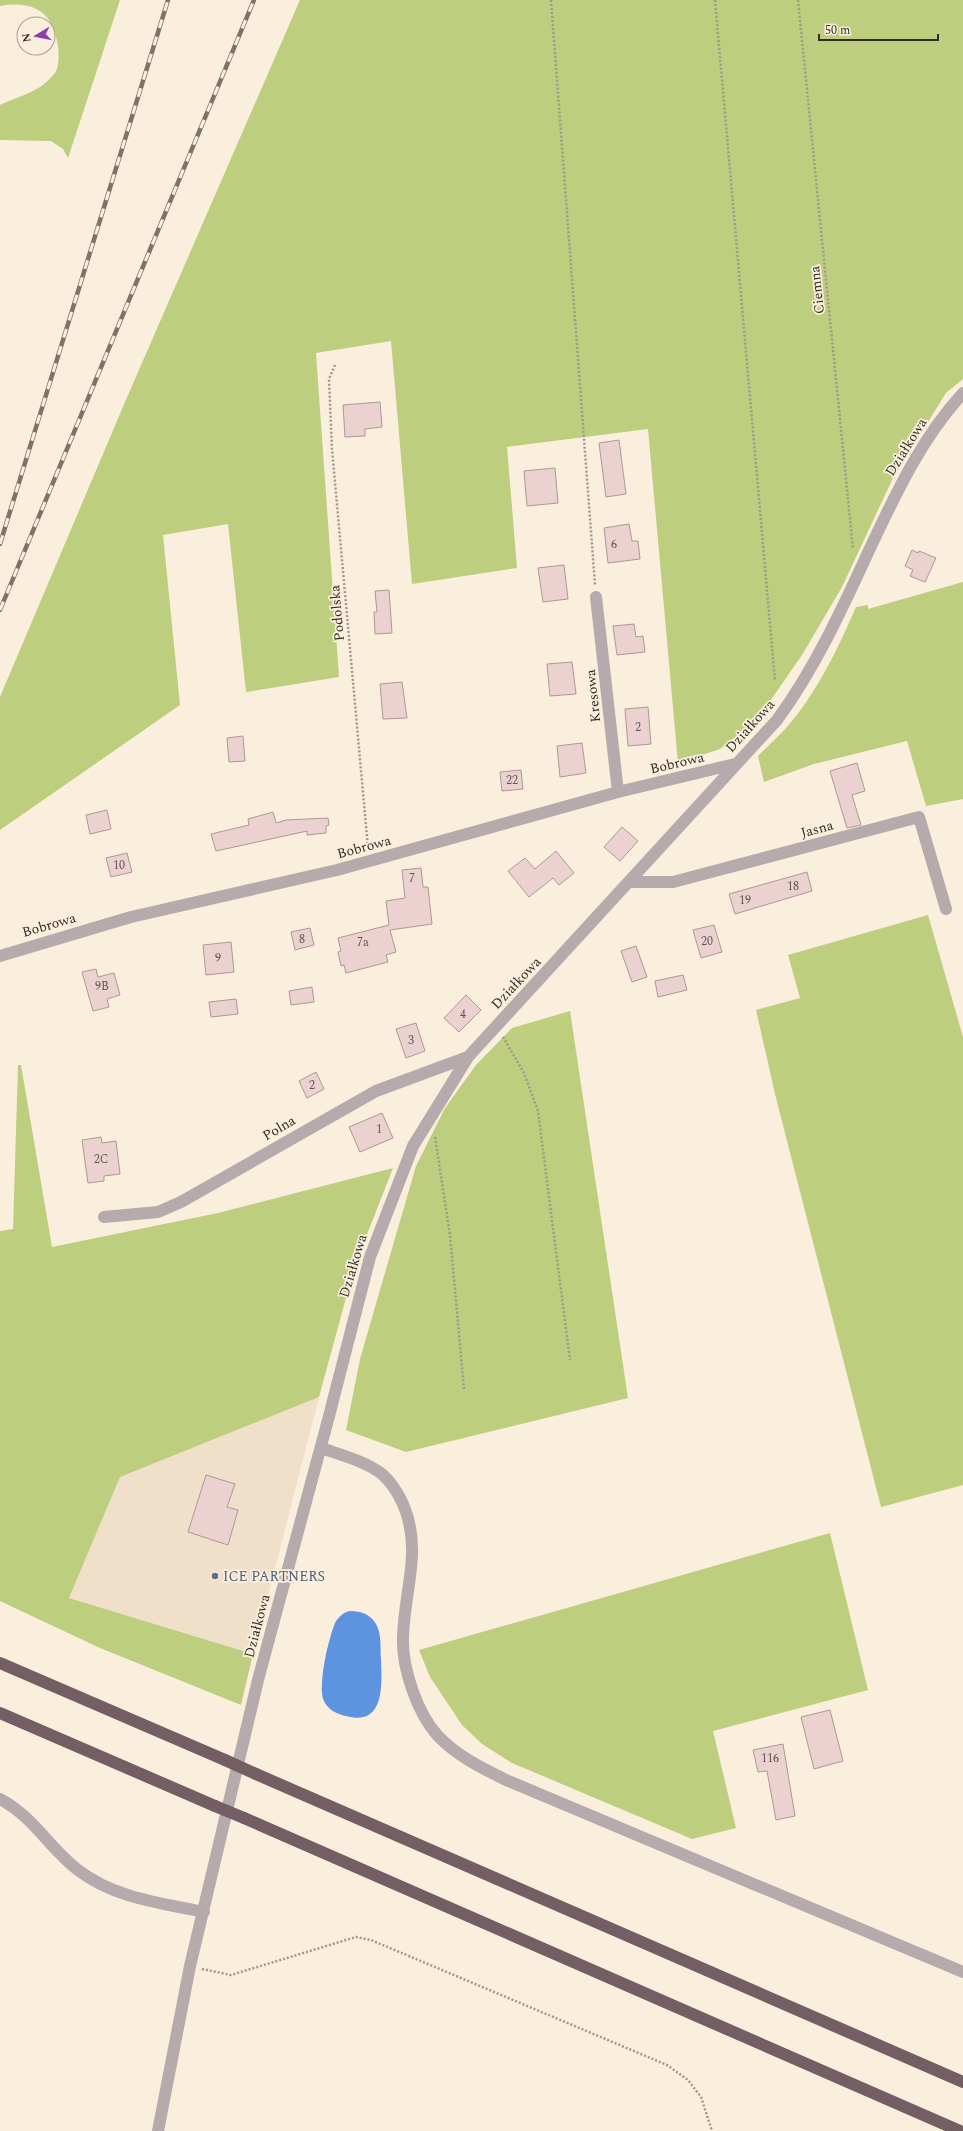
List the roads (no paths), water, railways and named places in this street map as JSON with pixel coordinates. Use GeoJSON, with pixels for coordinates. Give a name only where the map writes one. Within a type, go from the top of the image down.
{"type":"FeatureCollection","features":[{"type":"Feature","properties":{"kind":"highway"},"geometry":{"type":"LineString","coordinates":[[0,1663],[963,2082]]}},
{"type":"Feature","properties":{"kind":"highway"},"geometry":{"type":"LineString","coordinates":[[0,1713],[960,2131]]}},
{"type":"Feature","properties":{"kind":"street","name":"Działkowa"},"geometry":{"type":"LineString","coordinates":[[158,2131],[190,1966],[258,1680],[321,1448],[370,1257],[413,1146],[468,1057],[735,764],[777,720],[797,693],[856,578],[896,493],[946,412],[963,393]]}},
{"type":"Feature","properties":{"kind":"street","name":"Kresowa"},"geometry":{"type":"LineString","coordinates":[[596,597],[618,792]]}},
{"type":"Feature","properties":{"kind":"street","name":"Bobrowa"},"geometry":{"type":"LineString","coordinates":[[0,956],[131,917],[369,861],[618,792],[735,764]]}},
{"type":"Feature","properties":{"kind":"street","name":"Jasna"},"geometry":{"type":"LineString","coordinates":[[629,882],[673,882],[919,817],[946,909]]}},
{"type":"Feature","properties":{"kind":"street","name":"Polna"},"geometry":{"type":"LineString","coordinates":[[104,1217],[158,1212],[181,1202],[376,1091],[468,1057]]}},
{"type":"Feature","properties":{"kind":"street"},"geometry":{"type":"LineString","coordinates":[[321,1448],[354,1459],[382,1474],[398,1493],[410,1521],[414,1549],[403,1638],[405,1667],[417,1702],[438,1735],[468,1761],[506,1780],[963,1972]]}},
{"type":"Feature","properties":{"kind":"street"},"geometry":{"type":"LineString","coordinates":[[0,1799],[33,1822],[77,1870],[101,1886],[132,1897],[204,1912]]}},
{"type":"Feature","properties":{"kind":"water"},"geometry":{"type":"Polygon","coordinates":[[[350,1611],[361,1612],[371,1618],[378,1628],[380,1641],[381,1691],[374,1709],[368,1715],[359,1718],[336,1713],[328,1707],[322,1694],[323,1673],[327,1649],[333,1628],[339,1617],[350,1611]]]}},
{"type":"Feature","properties":{"kind":"railway"},"geometry":{"type":"LineString","coordinates":[[0,544],[168,0]]}},
{"type":"Feature","properties":{"kind":"railway"},"geometry":{"type":"LineString","coordinates":[[0,610],[254,0]]}},
{"type":"Feature","properties":{"kind":"place","name":"ICE PARTNERS"},"geometry":{"type":"Point","coordinates":[215,1576]}}]}
